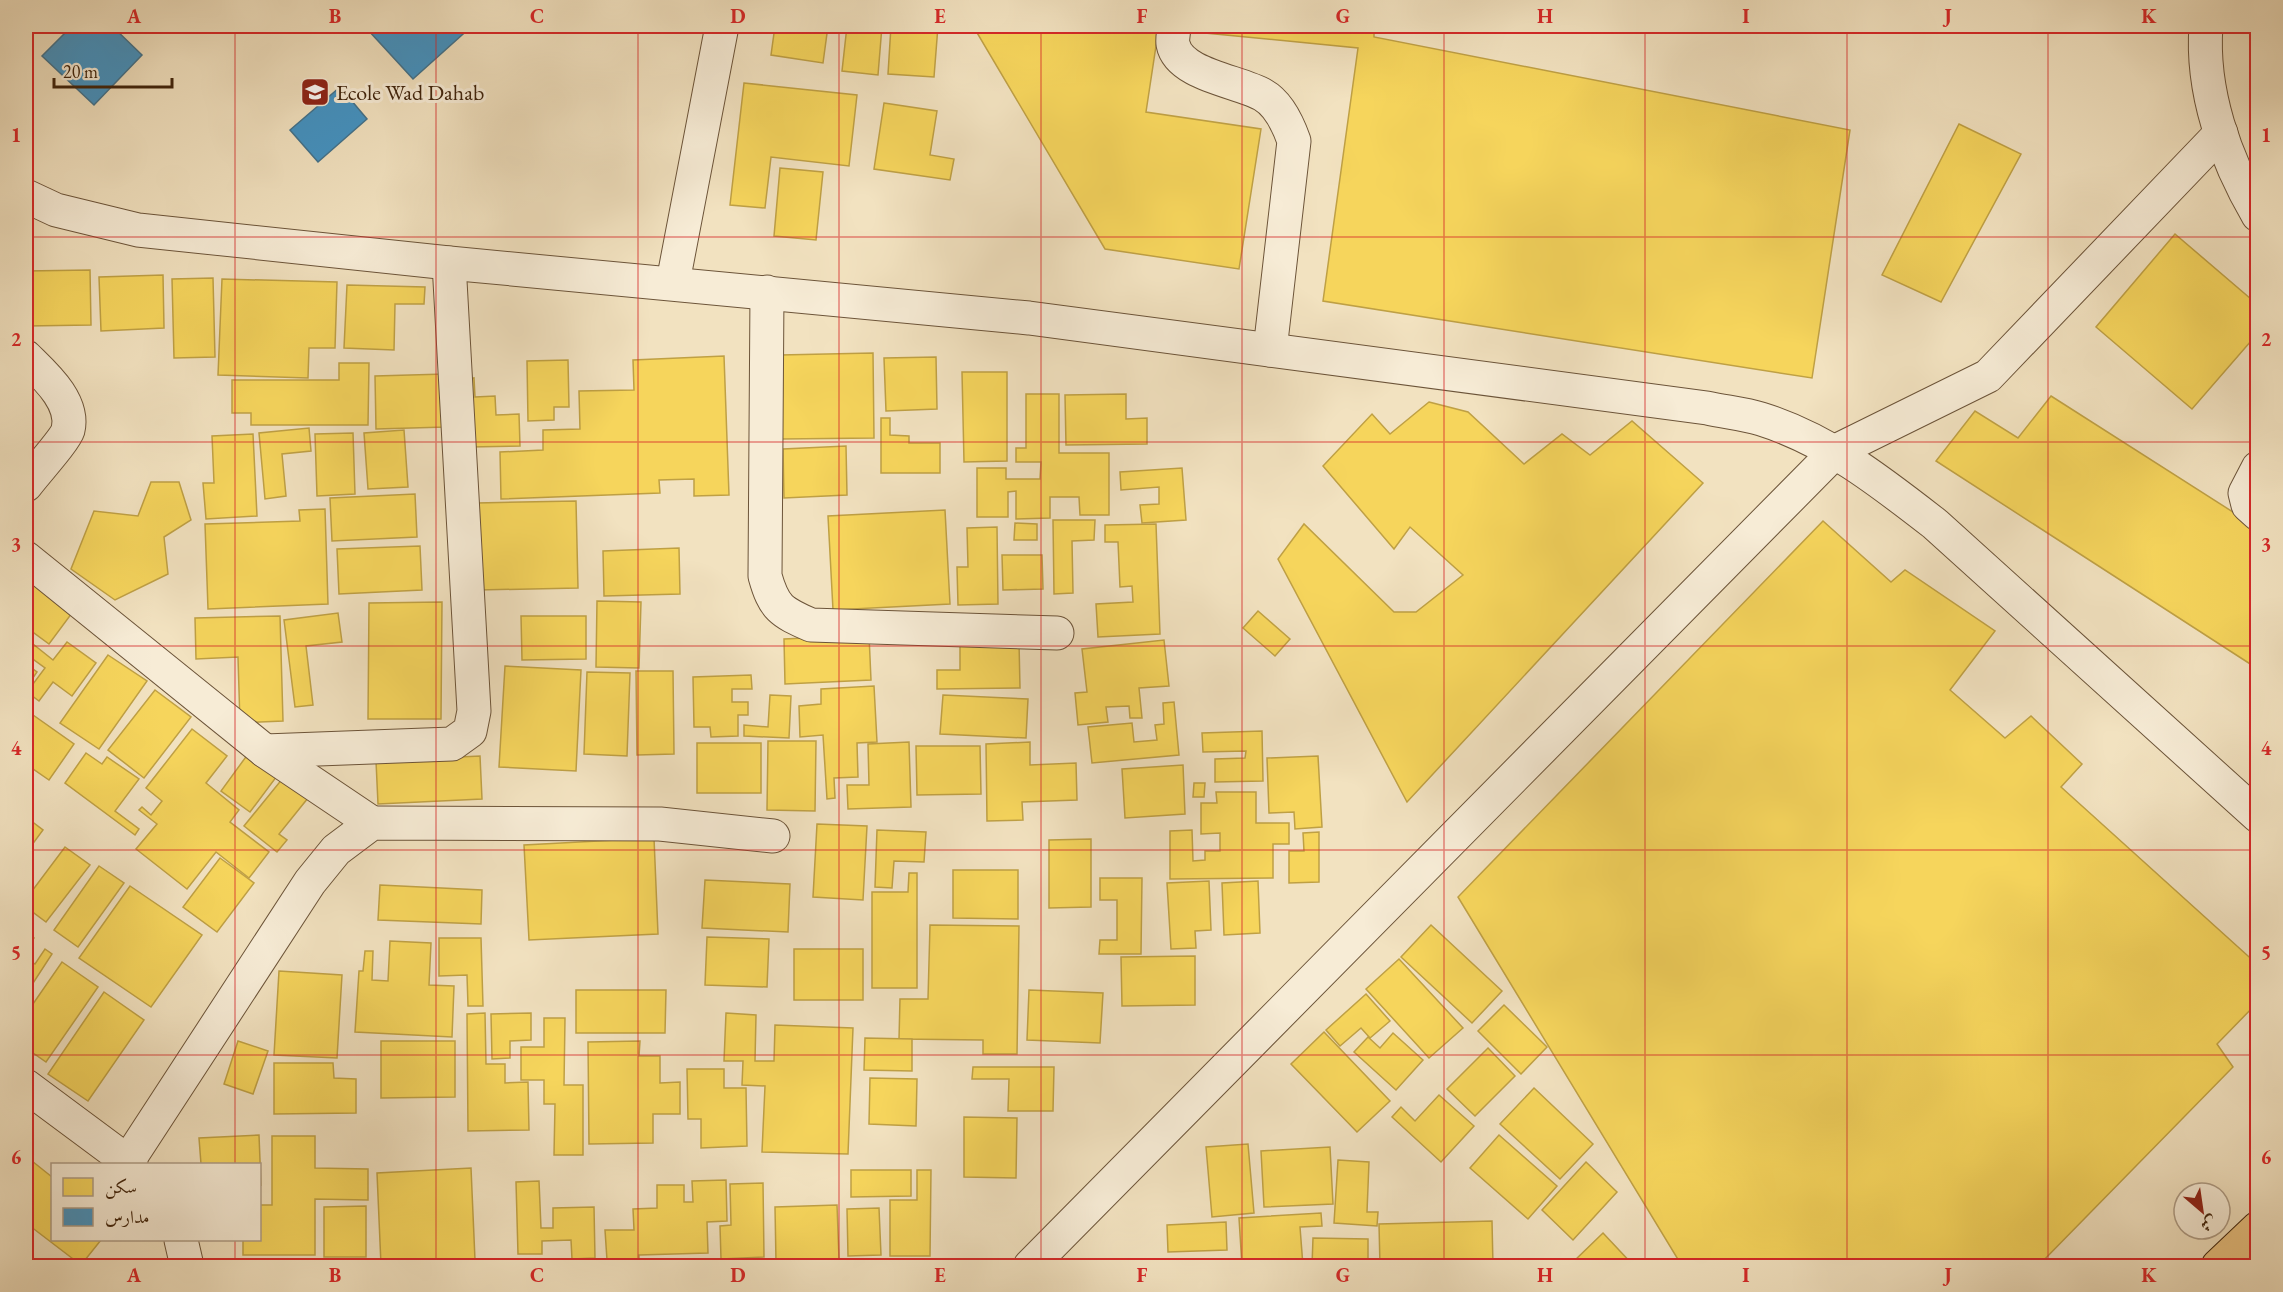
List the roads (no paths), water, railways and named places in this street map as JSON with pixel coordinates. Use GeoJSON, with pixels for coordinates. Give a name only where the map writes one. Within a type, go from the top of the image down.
{"type":"FeatureCollection","features":[{"type":"Feature","properties":{"kind":"main road"},"geometry":{"type":"LineString","coordinates":[[2218,1266],[2258,1228]]}},
{"type":"Feature","properties":{"kind":"street"},"geometry":{"type":"LineString","coordinates":[[673,282],[722,26]]}},
{"type":"Feature","properties":{"kind":"street"},"geometry":{"type":"LineString","coordinates":[[1174,26],[1173,45],[1180,57],[1192,69],[1265,96],[1285,118],[1294,141],[1270,350]]}},
{"type":"Feature","properties":{"kind":"street"},"geometry":{"type":"LineString","coordinates":[[2206,26],[2208,83],[2240,185],[2258,215]]}},
{"type":"Feature","properties":{"kind":"street"},"geometry":{"type":"LineString","coordinates":[[1030,1266],[1836,451],[1988,376],[2222,133]]}},
{"type":"Feature","properties":{"kind":"street"},"geometry":{"type":"LineString","coordinates":[[26,196],[56,210],[138,230],[1029,318],[1707,408],[1761,419],[1836,451],[1879,480],[1935,525],[2258,816]]}},
{"type":"Feature","properties":{"kind":"street"},"geometry":{"type":"LineString","coordinates":[[265,751],[452,744],[470,731],[474,711],[449,262]]}},
{"type":"Feature","properties":{"kind":"street"},"geometry":{"type":"LineString","coordinates":[[767,292],[765,576],[771,597],[786,614],[811,625],[1058,633]]}},
{"type":"Feature","properties":{"kind":"street"},"geometry":{"type":"LineString","coordinates":[[26,357],[55,386],[69,414],[68,431],[26,484]]}},
{"type":"Feature","properties":{"kind":"street"},"geometry":{"type":"LineString","coordinates":[[2258,468],[2245,493],[2248,505],[2258,514]]}},
{"type":"Feature","properties":{"kind":"street"},"geometry":{"type":"LineString","coordinates":[[26,558],[265,751],[372,823],[660,824],[773,836]]}},
{"type":"Feature","properties":{"kind":"street"},"geometry":{"type":"LineString","coordinates":[[26,1086],[129,1163],[310,882],[336,850],[372,823]]}},
{"type":"Feature","properties":{"kind":"street"},"geometry":{"type":"LineString","coordinates":[[181,1241],[187,1266]]}},
{"type":"Feature","properties":{"kind":"place","name":"Ecole Wad Dahab"},"geometry":{"type":"Point","coordinates":[315,92]}}]}
